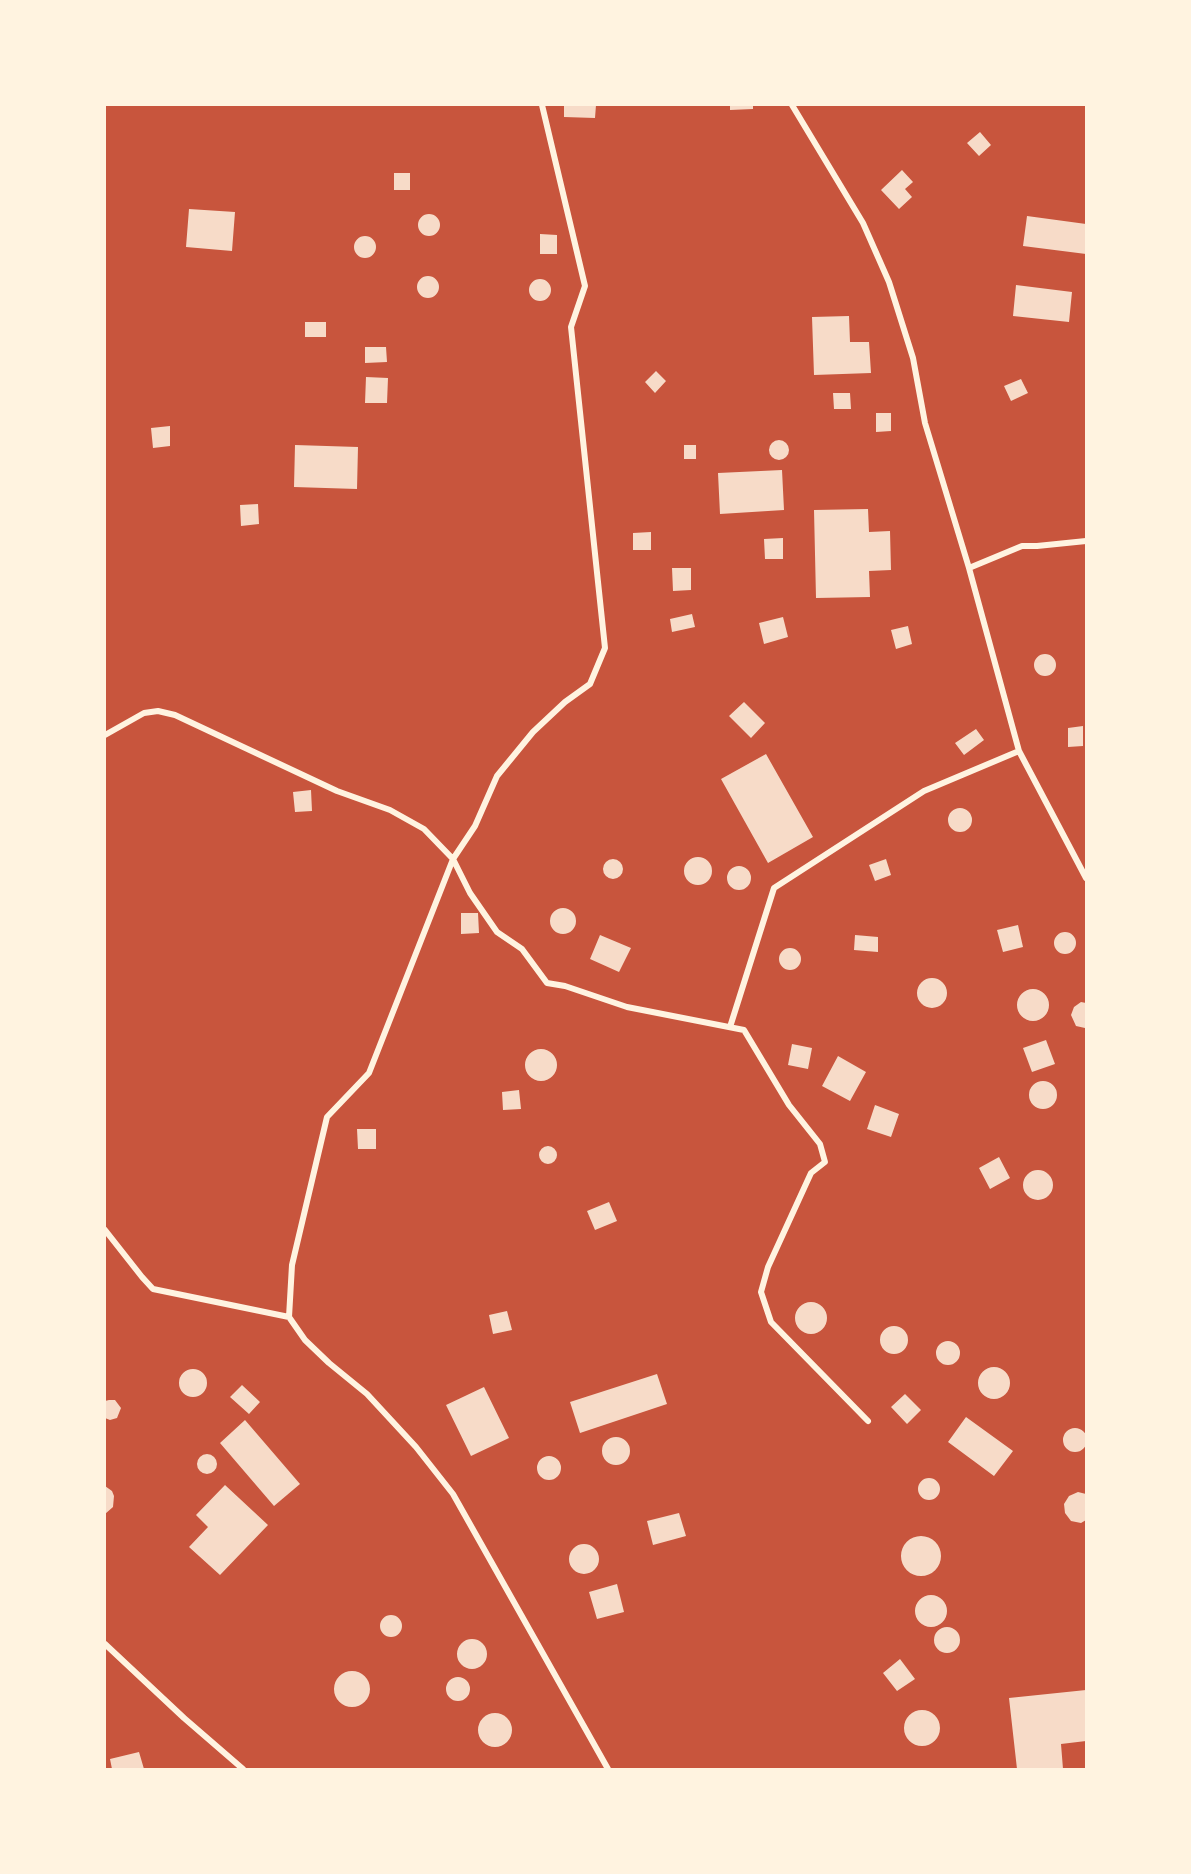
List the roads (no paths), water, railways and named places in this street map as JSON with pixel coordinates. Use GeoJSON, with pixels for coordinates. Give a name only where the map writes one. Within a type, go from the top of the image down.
{"type":"FeatureCollection","features":[{"type":"Feature","properties":{"kind":"street"},"geometry":{"type":"LineString","coordinates":[[543,105],[585,286],[571,327],[605,648],[590,684],[565,702],[533,732],[497,776],[475,826],[453,859],[369,1073],[327,1117],[292,1265],[289,1317],[305,1340],[367,1394],[416,1447],[453,1494],[608,1769]]}},
{"type":"Feature","properties":{"kind":"street"},"geometry":{"type":"LineString","coordinates":[[792,105],[863,223],[890,282],[913,358],[926,423],[969,568],[1019,751],[1086,878]]}},
{"type":"Feature","properties":{"kind":"street"},"geometry":{"type":"LineString","coordinates":[[969,568],[1022,546],[1086,541]]}},
{"type":"Feature","properties":{"kind":"street"},"geometry":{"type":"LineString","coordinates":[[105,735],[144,712],[158,711],[175,715],[337,791],[390,810],[423,829],[453,859],[470,893],[497,932],[522,948],[547,983],[565,986],[646,1011],[744,1030],[789,1105],[820,1144],[825,1162],[811,1173],[768,1267],[761,1292],[771,1322],[868,1421]]}},
{"type":"Feature","properties":{"kind":"street"},"geometry":{"type":"LineString","coordinates":[[730,1027],[774,888],[924,791],[1019,751]]}},
{"type":"Feature","properties":{"kind":"street"},"geometry":{"type":"LineString","coordinates":[[105,1230],[153,1289],[289,1317]]}},
{"type":"Feature","properties":{"kind":"street"},"geometry":{"type":"LineString","coordinates":[[105,1644],[184,1718],[243,1769]]}}]}
